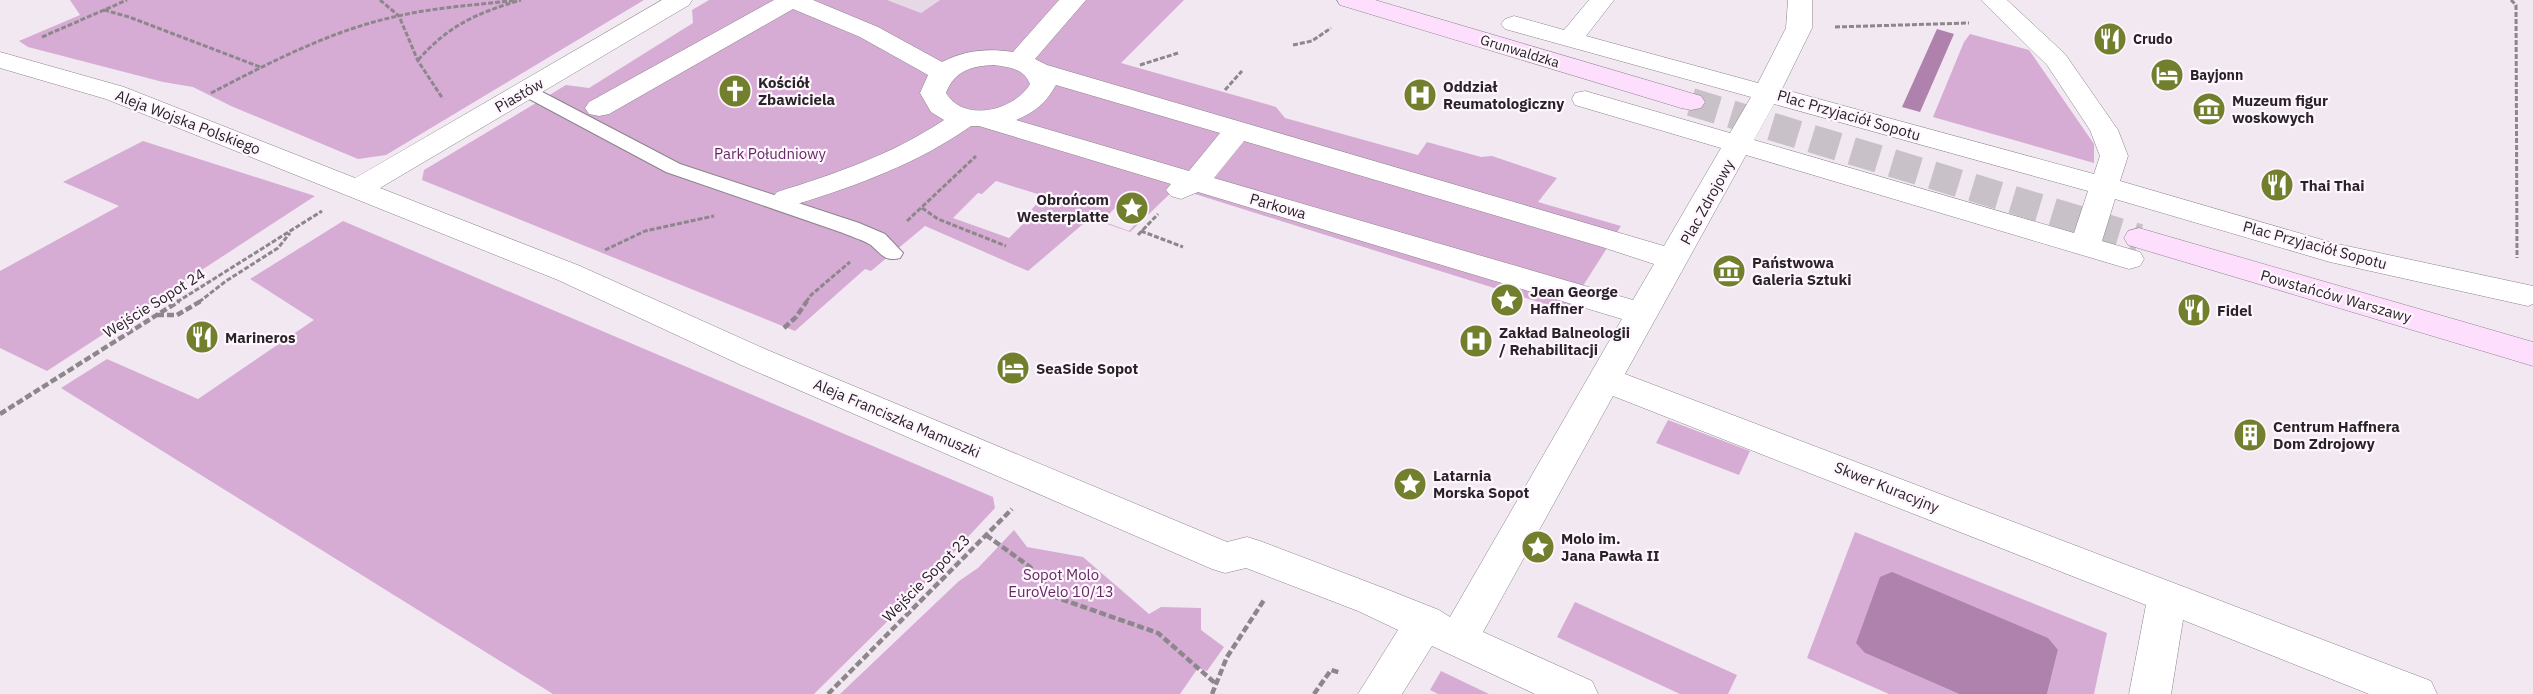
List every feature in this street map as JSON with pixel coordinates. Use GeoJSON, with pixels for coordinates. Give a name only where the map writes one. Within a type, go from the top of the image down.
{"type":"FeatureCollection","features":[{"type":"Feature","properties":{"kind":"street","name":"Piastów"},"geometry":{"type":"LineString","coordinates":[[364,192],[462,127],[680,0]]}},
{"type":"Feature","properties":{"kind":"street"},"geometry":{"type":"LineString","coordinates":[[599,108],[792,0],[869,32],[944,73],[974,59],[998,57],[1238,130],[1188,186]]}},
{"type":"Feature","properties":{"kind":"street"},"geometry":{"type":"LineString","coordinates":[[1029,66],[1065,7],[1074,0]]}},
{"type":"Feature","properties":{"kind":"street","name":"Grunwaldzka"},"geometry":{"type":"LineString","coordinates":[[1349,0],[1691,102]]}},
{"type":"Feature","properties":{"kind":"street"},"geometry":{"type":"LineString","coordinates":[[1570,39],[1602,0]]}},
{"type":"Feature","properties":{"kind":"street","name":"Plac Przyjaciół Sopotu"},"geometry":{"type":"LineString","coordinates":[[1740,143],[1799,28],[1800,0]]}},
{"type":"Feature","properties":{"kind":"street"},"geometry":{"type":"LineString","coordinates":[[1585,99],[2085,246],[2114,156],[2104,130],[2055,60],[1993,0]]}},
{"type":"Feature","properties":{"kind":"street","name":"Plac Przyjaciół Sopotu"},"geometry":{"type":"LineString","coordinates":[[1514,24],[2104,186],[2330,252],[2522,294]]}},
{"type":"Feature","properties":{"kind":"street","name":"Aleja Wojska Polskiego"},"geometry":{"type":"LineString","coordinates":[[0,60],[115,93],[364,192]]}},
{"type":"Feature","properties":{"kind":"street"},"geometry":{"type":"LineString","coordinates":[[779,200],[829,185],[895,159],[973,118],[1006,115],[1028,105],[1036,98],[1043,84],[1029,66]]}},
{"type":"Feature","properties":{"kind":"street","name":"Parkowa"},"geometry":{"type":"LineString","coordinates":[[944,73],[934,86],[934,99],[946,111],[1008,127],[1188,186],[1578,294],[1638,323]]}},
{"type":"Feature","properties":{"kind":"street"},"geometry":{"type":"LineString","coordinates":[[985,147],[1008,127]]}},
{"type":"Feature","properties":{"kind":"street","name":"Plac Zdrojowy"},"geometry":{"type":"LineString","coordinates":[[1238,130],[1674,260]]}},
{"type":"Feature","properties":{"kind":"street","name":"Plac Zdrojowy"},"geometry":{"type":"LineString","coordinates":[[1638,323],[1740,143]]}},
{"type":"Feature","properties":{"kind":"street","name":"Aleja Franciszka Mamuszki"},"geometry":{"type":"LineString","coordinates":[[364,192],[569,273],[764,361],[1225,558],[1247,552],[1442,630]]}},
{"type":"Feature","properties":{"kind":"street","name":"Powstańców Warszawy"},"geometry":{"type":"LineString","coordinates":[[2085,246],[2134,249],[2533,354]]}},
{"type":"Feature","properties":{"kind":"street"},"geometry":{"type":"LineString","coordinates":[[1379,694],[1442,630],[1605,380],[1638,323]]}},
{"type":"Feature","properties":{"kind":"street","name":"Skwer Kuracyjny"},"geometry":{"type":"LineString","coordinates":[[1605,380],[1794,449],[2415,694]]}},
{"type":"Feature","properties":{"kind":"street"},"geometry":{"type":"LineString","coordinates":[[2150,694],[2167,598]]}},
{"type":"Feature","properties":{"kind":"street"},"geometry":{"type":"LineString","coordinates":[[1442,630],[1576,694]]}},
{"type":"Feature","properties":{"kind":"lane"},"geometry":{"type":"LineString","coordinates":[[518,95],[673,168],[779,200],[868,235],[877,239],[892,253]]}},
{"type":"Feature","properties":{"kind":"path"},"geometry":{"type":"LineString","coordinates":[[38,39],[127,0]]}},
{"type":"Feature","properties":{"kind":"path"},"geometry":{"type":"LineString","coordinates":[[380,0],[399,16],[418,61],[462,127]]}},
{"type":"Feature","properties":{"kind":"path"},"geometry":{"type":"LineString","coordinates":[[170,114],[261,67],[354,28],[399,16],[519,0]]}},
{"type":"Feature","properties":{"kind":"path"},"geometry":{"type":"LineString","coordinates":[[418,61],[435,39],[453,27],[480,12],[519,0]]}},
{"type":"Feature","properties":{"kind":"path"},"geometry":{"type":"LineString","coordinates":[[2511,0],[2516,4],[2517,281],[2522,294]]}},
{"type":"Feature","properties":{"kind":"path"},"geometry":{"type":"LineString","coordinates":[[104,10],[129,17],[261,67]]}},
{"type":"Feature","properties":{"kind":"path"},"geometry":{"type":"LineString","coordinates":[[1799,28],[2017,22]]}},
{"type":"Feature","properties":{"kind":"path"},"geometry":{"type":"LineString","coordinates":[[1293,45],[1312,41],[1331,27]]}},
{"type":"Feature","properties":{"kind":"path"},"geometry":{"type":"LineString","coordinates":[[569,273],[619,241],[640,232],[779,200]]}},
{"type":"Feature","properties":{"kind":"path"},"geometry":{"type":"LineString","coordinates":[[922,208],[938,219],[1006,246]]}},
{"type":"Feature","properties":{"kind":"path","name":"Wejście Sopot 24"},"geometry":{"type":"LineString","coordinates":[[0,414],[320,213]]}},
{"type":"Feature","properties":{"kind":"path"},"geometry":{"type":"LineString","coordinates":[[156,315],[177,315],[208,297],[226,281],[278,248],[291,231]]}},
{"type":"Feature","properties":{"kind":"path"},"geometry":{"type":"LineString","coordinates":[[1141,231],[1183,247]]}},
{"type":"Feature","properties":{"kind":"path","name":"Wejście Sopot 23"},"geometry":{"type":"LineString","coordinates":[[828,694],[986,535],[1045,482]]}},
{"type":"Feature","properties":{"kind":"path"},"geometry":{"type":"LineString","coordinates":[[986,535],[1030,567],[1058,597],[1158,633],[1215,683]]}},
{"type":"Feature","properties":{"kind":"path"},"geometry":{"type":"LineString","coordinates":[[1212,694],[1215,683],[1235,645],[1286,567]]}},
{"type":"Feature","properties":{"kind":"path"},"geometry":{"type":"LineString","coordinates":[[1314,694],[1330,670]]}},
{"type":"Feature","properties":{"kind":"shaded area"},"geometry":{"type":"Polygon","coordinates":[[[887,0],[940,0],[921,13],[887,0]]]}},
{"type":"Feature","properties":{"kind":"shaded area"},"geometry":{"type":"Polygon","coordinates":[[[1937,29],[1954,34],[1920,112],[1902,107],[1937,29]]]}},
{"type":"Feature","properties":{"kind":"shaded area"},"geometry":{"type":"Polygon","coordinates":[[[1892,572],[2048,638],[2058,650],[2047,694],[1959,694],[1865,653],[1856,643],[1880,577],[1892,572]]]}},
{"type":"Feature","properties":{"kind":"green space"},"geometry":{"type":"Polygon","coordinates":[[[70,0],[644,0],[386,155],[358,159],[231,106],[193,87],[163,82],[28,47],[19,41],[80,15],[70,0]]]}},
{"type":"Feature","properties":{"kind":"green space","name":"Park Południowy"},"geometry":{"type":"Polygon","coordinates":[[[709,0],[887,0],[921,13],[940,0],[1184,0],[1121,63],[1276,107],[1285,118],[1418,155],[1427,142],[1481,157],[1492,156],[1557,178],[1538,202],[1621,226],[1567,311],[1176,188],[1130,232],[1090,218],[1028,271],[925,226],[871,271],[865,269],[795,331],[422,180],[424,170],[566,85],[589,88],[693,23],[692,10],[709,0]],[[996,181],[982,194],[978,193],[953,218],[1009,238],[1035,212],[1031,210],[1044,196],[996,181]],[[1119,204],[1102,221],[1129,231],[1146,213],[1119,204]]]}},
{"type":"Feature","properties":{"kind":"green space"},"geometry":{"type":"Polygon","coordinates":[[[1970,34],[2029,50],[2094,144],[2094,163],[1933,117],[1964,42],[1970,34]]]}},
{"type":"Feature","properties":{"kind":"green space"},"geometry":{"type":"Polygon","coordinates":[[[143,141],[315,196],[47,371],[0,348],[0,271],[119,206],[63,182],[143,141]]]}},
{"type":"Feature","properties":{"kind":"green space"},"geometry":{"type":"Polygon","coordinates":[[[343,221],[993,497],[995,508],[910,599],[814,694],[553,694],[61,388],[107,359],[198,399],[314,320],[250,279],[343,221]]]}},
{"type":"Feature","properties":{"kind":"green space"},"geometry":{"type":"Polygon","coordinates":[[[1668,420],[1750,451],[1739,475],[1656,443],[1668,420]]]}},
{"type":"Feature","properties":{"kind":"green space","name":"Sopot Molo EuroVelo 10/13"},"geometry":{"type":"Polygon","coordinates":[[[1014,530],[1027,547],[1083,557],[1149,614],[1161,607],[1201,608],[1201,630],[1224,647],[1207,671],[1198,668],[1180,694],[840,694],[959,581],[978,568],[1014,530]]]}},
{"type":"Feature","properties":{"kind":"green space"},"geometry":{"type":"Polygon","coordinates":[[[1855,532],[2107,633],[2094,694],[2047,694],[2058,650],[1865,653],[1959,694],[1889,694],[1807,658],[1855,532]]]}},
{"type":"Feature","properties":{"kind":"green space"},"geometry":{"type":"Polygon","coordinates":[[[1575,602],[1737,675],[1728,694],[1680,694],[1557,637],[1575,602]]]}},
{"type":"Feature","properties":{"kind":"green space"},"geometry":{"type":"Polygon","coordinates":[[[1441,671],[1489,694],[1438,694],[1430,690],[1441,671]]]}},
{"type":"Feature","properties":{"kind":"tunnel"},"geometry":{"type":"LineString","coordinates":[[1691,102],[2139,238]]}},
{"type":"Feature","properties":{"kind":"place","name":"Crudo"},"geometry":{"type":"Point","coordinates":[2110,39]}},
{"type":"Feature","properties":{"kind":"place","name":"Bayjonn"},"geometry":{"type":"Point","coordinates":[2167,75]}},
{"type":"Feature","properties":{"kind":"place","name":"Kościół Zbawiciela"},"geometry":{"type":"Point","coordinates":[735,91]}},
{"type":"Feature","properties":{"kind":"place","name":"Oddział Reumatologiczny"},"geometry":{"type":"Point","coordinates":[1420,95]}},
{"type":"Feature","properties":{"kind":"place","name":"Muzeum figur woskowych"},"geometry":{"type":"Point","coordinates":[2209,109]}},
{"type":"Feature","properties":{"kind":"place","name":"Thai Thai"},"geometry":{"type":"Point","coordinates":[2277,185]}},
{"type":"Feature","properties":{"kind":"place","name":"Obrońcom Westerplatte"},"geometry":{"type":"Point","coordinates":[1132,208]}},
{"type":"Feature","properties":{"kind":"place","name":"Państwowa Galeria Sztuki"},"geometry":{"type":"Point","coordinates":[1729,271]}},
{"type":"Feature","properties":{"kind":"place","name":"Jean George Haffner"},"geometry":{"type":"Point","coordinates":[1507,300]}},
{"type":"Feature","properties":{"kind":"place","name":"Fidel"},"geometry":{"type":"Point","coordinates":[2194,310]}},
{"type":"Feature","properties":{"kind":"place","name":"Marineros"},"geometry":{"type":"Point","coordinates":[202,337]}},
{"type":"Feature","properties":{"kind":"place","name":"Zakład Balneologii / Rehabilitacji"},"geometry":{"type":"Point","coordinates":[1476,341]}},
{"type":"Feature","properties":{"kind":"place","name":"SeaSide Sopot"},"geometry":{"type":"Point","coordinates":[1013,368]}},
{"type":"Feature","properties":{"kind":"place","name":"Centrum Haffnera Dom Zdrojowy"},"geometry":{"type":"Point","coordinates":[2250,435]}},
{"type":"Feature","properties":{"kind":"place","name":"Latarnia Morska Sopot"},"geometry":{"type":"Point","coordinates":[1410,484]}},
{"type":"Feature","properties":{"kind":"place","name":"Molo im. Jana Pawła II"},"geometry":{"type":"Point","coordinates":[1538,547]}}]}
